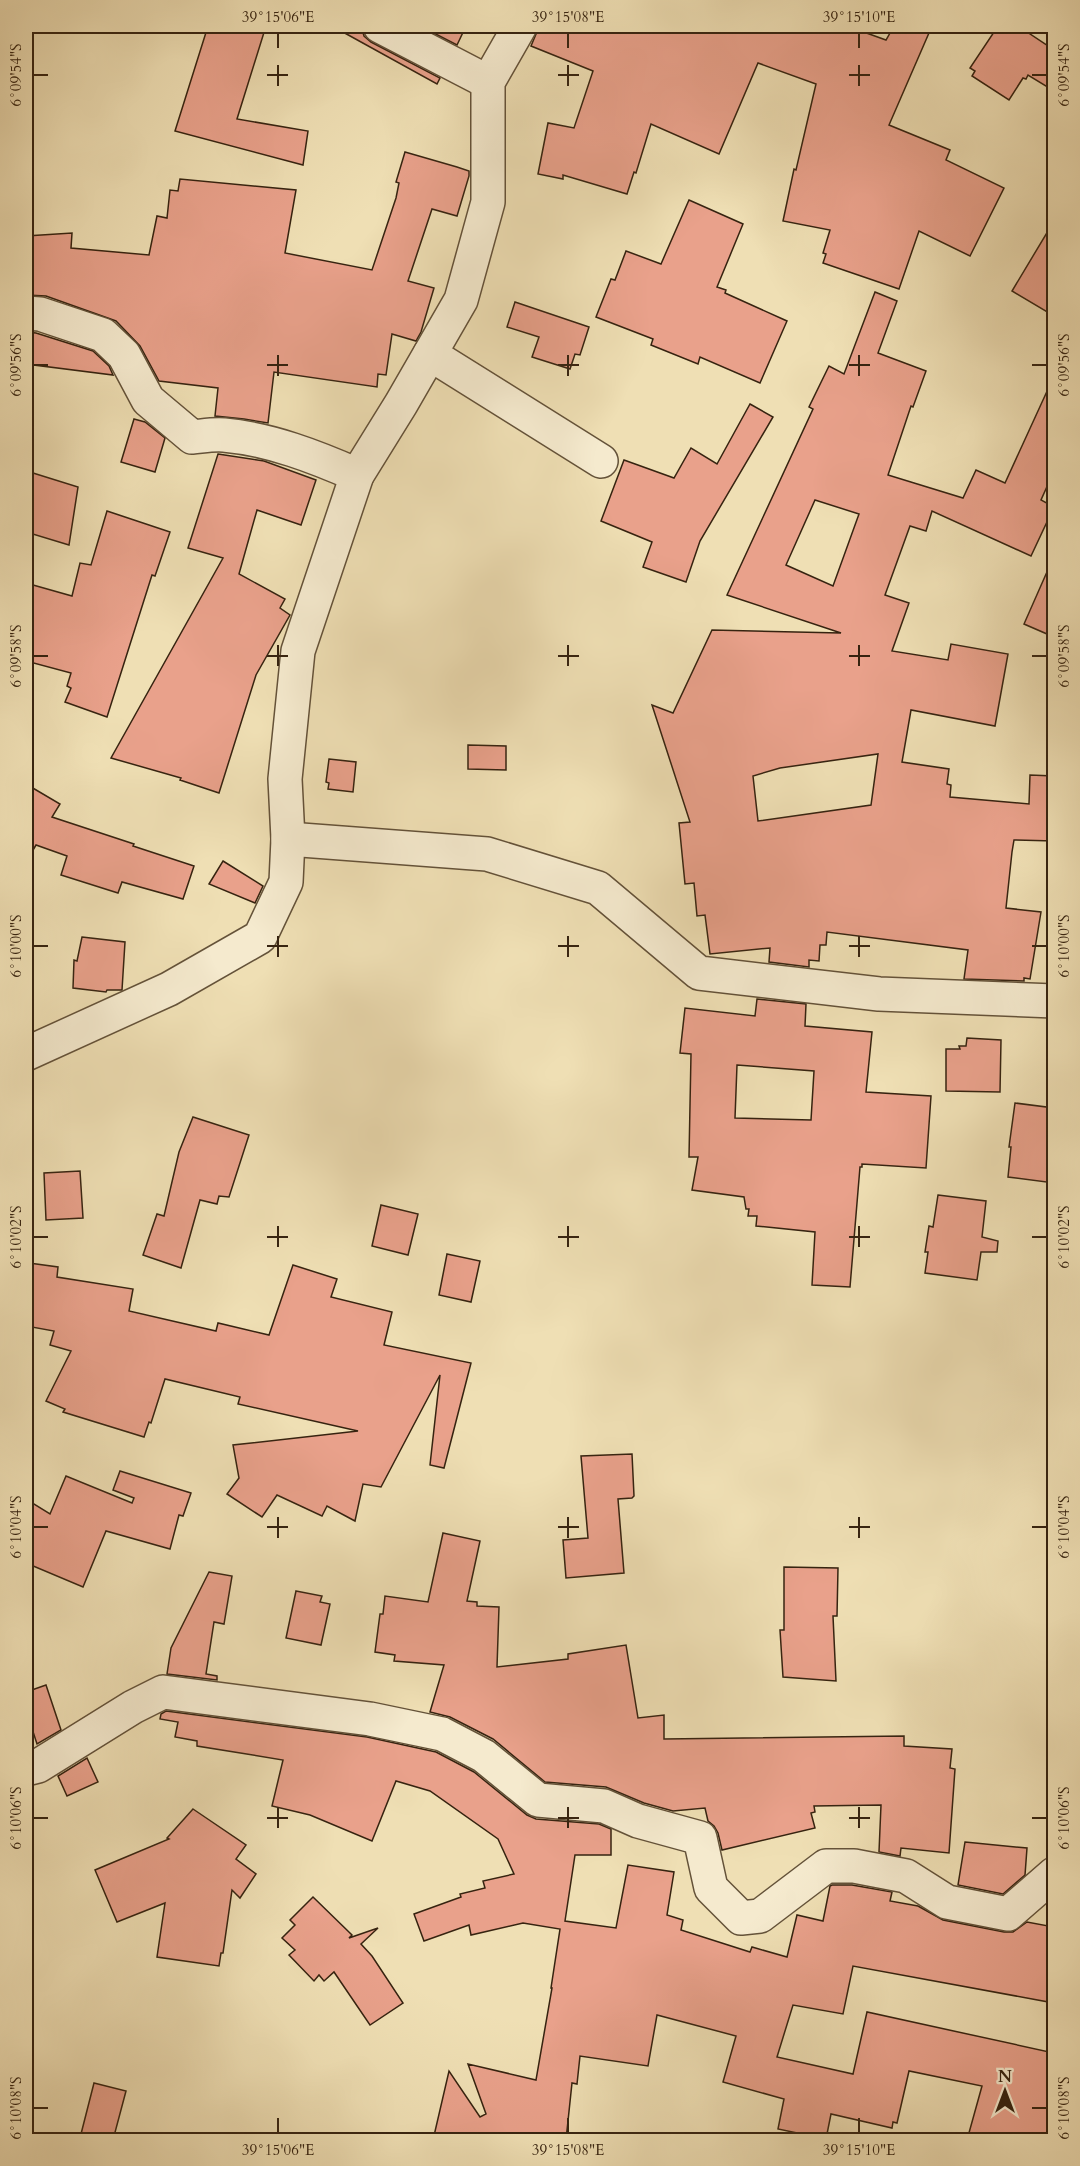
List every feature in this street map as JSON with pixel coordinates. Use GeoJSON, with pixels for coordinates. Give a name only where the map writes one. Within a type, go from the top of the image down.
{"type":"FeatureCollection","features":[{"type":"Feature","properties":{"kind":"street"},"geometry":{"type":"LineString","coordinates":[[380,26],[488,82]]}},
{"type":"Feature","properties":{"kind":"street"},"geometry":{"type":"LineString","coordinates":[[26,1054],[169,989],[260,937],[286,882],[288,839],[285,779],[298,651],[357,476],[461,300],[488,202],[488,82],[520,26]]}},
{"type":"Feature","properties":{"kind":"street"},"geometry":{"type":"LineString","coordinates":[[26,313],[40,314],[103,335],[124,355],[148,400],[192,437],[224,435],[264,442],[323,460],[357,476]]}},
{"type":"Feature","properties":{"kind":"street"},"geometry":{"type":"LineString","coordinates":[[430,354],[601,461]]}},
{"type":"Feature","properties":{"kind":"street"},"geometry":{"type":"LineString","coordinates":[[288,839],[487,855],[598,888],[699,973],[879,994],[1054,1001]]}},
{"type":"Feature","properties":{"kind":"street"},"geometry":{"type":"LineString","coordinates":[[26,1769],[38,1766],[133,1707],[163,1692],[370,1719],[442,1734],[484,1756],[538,1800],[604,1806],[638,1821],[700,1838],[711,1888],[741,1918],[760,1916],[826,1866],[854,1866],[906,1876],[946,1902],[1008,1914],[1054,1874]]}},
{"type":"Feature","properties":{"kind":"building"},"geometry":{"type":"Polygon","coordinates":[[[208,26],[266,26],[237,119],[308,131],[303,165],[175,131],[208,26]]]}},
{"type":"Feature","properties":{"kind":"building"},"geometry":{"type":"Polygon","coordinates":[[[332,26],[361,26],[364,36],[371,42],[440,78],[437,84],[332,26]]]}},
{"type":"Feature","properties":{"kind":"building"},"geometry":{"type":"Polygon","coordinates":[[[420,26],[466,26],[457,45],[420,26]]]}},
{"type":"Feature","properties":{"kind":"building"},"geometry":{"type":"Polygon","coordinates":[[[847,26],[886,40],[894,26],[932,26],[889,125],[950,150],[946,160],[1004,188],[970,256],[919,231],[899,289],[823,263],[826,254],[823,253],[830,230],[783,221],[816,84],[758,63],[719,154],[651,124],[627,194],[563,175],[563,179],[538,174],[548,123],[574,128],[593,71],[531,46],[539,27],[847,26]]]}},
{"type":"Feature","properties":{"kind":"building"},"geometry":{"type":"Polygon","coordinates":[[[998,26],[1018,26],[1054,50],[1054,91],[1028,75],[1026,79],[1023,78],[1009,100],[972,76],[975,71],[970,68],[998,26]]]}},
{"type":"Feature","properties":{"kind":"building"},"geometry":{"type":"Polygon","coordinates":[[[405,152],[469,171],[469,176],[457,216],[432,209],[408,281],[434,288],[421,332],[416,341],[392,334],[386,375],[378,374],[377,387],[274,372],[268,423],[215,416],[218,388],[159,381],[140,346],[116,321],[46,296],[26,295],[26,236],[72,233],[71,248],[149,255],[157,216],[167,218],[170,190],[178,191],[180,179],[296,190],[285,253],[372,270],[396,198],[399,183],[396,182],[405,152]]]}},
{"type":"Feature","properties":{"kind":"building"},"geometry":{"type":"Polygon","coordinates":[[[689,200],[743,224],[717,287],[726,290],[725,293],[787,321],[760,383],[700,357],[698,364],[651,345],[653,339],[596,317],[611,279],[615,280],[626,251],[661,264],[689,200]]]}},
{"type":"Feature","properties":{"kind":"building"},"geometry":{"type":"Polygon","coordinates":[[[1054,221],[1054,316],[1012,291],[1054,221]]]}},
{"type":"Feature","properties":{"kind":"building"},"geometry":{"type":"Polygon","coordinates":[[[875,292],[897,301],[878,353],[926,371],[913,407],[911,406],[888,475],[963,498],[976,470],[1005,483],[1054,376],[1054,471],[1041,500],[1054,507],[1031,556],[932,511],[926,531],[910,526],[885,595],[909,603],[892,651],[948,660],[951,644],[1008,654],[995,726],[911,710],[902,762],[949,769],[947,784],[951,785],[950,797],[1029,804],[1030,775],[1054,776],[1054,841],[1014,840],[1012,852],[1006,908],[1041,912],[1030,979],[1024,978],[1024,981],[964,979],[968,950],[827,932],[826,945],[820,945],[819,961],[809,960],[809,967],[769,962],[770,948],[710,954],[705,915],[697,916],[694,883],[685,884],[679,823],[690,822],[652,705],[673,713],[712,630],[841,633],[727,595],[813,409],[809,407],[829,366],[844,374],[875,292]],[[815,500],[786,565],[833,586],[859,514],[815,500]],[[878,754],[780,768],[753,776],[758,821],[871,805],[878,754]]]}},
{"type":"Feature","properties":{"kind":"building"},"geometry":{"type":"Polygon","coordinates":[[[515,302],[589,327],[580,355],[575,354],[570,369],[532,357],[539,337],[507,327],[515,302]]]}},
{"type":"Feature","properties":{"kind":"building"},"geometry":{"type":"Polygon","coordinates":[[[26,332],[93,351],[109,366],[113,375],[26,364],[26,332]]]}},
{"type":"Feature","properties":{"kind":"building"},"geometry":{"type":"Polygon","coordinates":[[[750,404],[773,417],[700,541],[686,582],[643,567],[652,542],[601,521],[624,460],[674,478],[691,448],[717,464],[750,404]]]}},
{"type":"Feature","properties":{"kind":"building"},"geometry":{"type":"Polygon","coordinates":[[[134,419],[145,422],[165,438],[155,472],[121,462],[134,419]]]}},
{"type":"Feature","properties":{"kind":"building"},"geometry":{"type":"Polygon","coordinates":[[[218,454],[264,461],[316,480],[301,525],[257,510],[239,574],[285,599],[280,608],[290,615],[256,675],[219,793],[180,780],[181,778],[111,758],[223,558],[188,548],[218,454]]]}},
{"type":"Feature","properties":{"kind":"building"},"geometry":{"type":"Polygon","coordinates":[[[33,473],[78,487],[69,545],[26,532],[26,495],[33,473]]]}},
{"type":"Feature","properties":{"kind":"building"},"geometry":{"type":"Polygon","coordinates":[[[107,511],[170,532],[155,576],[152,575],[107,717],[65,702],[71,688],[67,686],[71,673],[26,661],[26,583],[72,596],[80,563],[91,565],[107,511]]]}},
{"type":"Feature","properties":{"kind":"building"},"geometry":{"type":"Polygon","coordinates":[[[1054,556],[1054,637],[1024,624],[1054,556]]]}},
{"type":"Feature","properties":{"kind":"building"},"geometry":{"type":"Polygon","coordinates":[[[468,745],[506,746],[506,770],[468,769],[468,745]]]}},
{"type":"Feature","properties":{"kind":"building"},"geometry":{"type":"Polygon","coordinates":[[[329,759],[356,762],[353,792],[328,789],[329,783],[326,782],[329,759]]]}},
{"type":"Feature","properties":{"kind":"building"},"geometry":{"type":"Polygon","coordinates":[[[26,784],[60,804],[52,817],[194,866],[183,899],[122,882],[118,893],[61,875],[67,856],[36,845],[26,862],[26,784]]]}},
{"type":"Feature","properties":{"kind":"building"},"geometry":{"type":"Polygon","coordinates":[[[223,861],[263,886],[255,903],[209,884],[223,861]]]}},
{"type":"Feature","properties":{"kind":"building"},"geometry":{"type":"Polygon","coordinates":[[[82,937],[125,942],[122,990],[107,990],[106,992],[73,988],[74,960],[77,961],[82,937]]]}},
{"type":"Feature","properties":{"kind":"building"},"geometry":{"type":"Polygon","coordinates":[[[757,999],[806,1004],[805,1026],[872,1032],[866,1092],[931,1096],[926,1168],[862,1164],[860,1167],[850,1287],[812,1285],[815,1232],[756,1226],[757,1216],[748,1216],[749,1209],[746,1209],[744,1197],[692,1190],[698,1157],[689,1157],[691,1054],[680,1053],[685,1008],[755,1016],[757,999]],[[737,1065],[735,1118],[811,1120],[814,1071],[737,1065]]]}},
{"type":"Feature","properties":{"kind":"building"},"geometry":{"type":"Polygon","coordinates":[[[967,1038],[1001,1040],[1000,1092],[946,1091],[946,1049],[960,1049],[959,1046],[966,1046],[967,1038]]]}},
{"type":"Feature","properties":{"kind":"building"},"geometry":{"type":"Polygon","coordinates":[[[1015,1103],[1054,1108],[1054,1183],[1008,1177],[1011,1147],[1009,1147],[1015,1103]]]}},
{"type":"Feature","properties":{"kind":"building"},"geometry":{"type":"Polygon","coordinates":[[[193,1117],[249,1135],[229,1197],[219,1196],[217,1204],[200,1200],[181,1268],[143,1255],[157,1214],[164,1216],[179,1152],[193,1117]]]}},
{"type":"Feature","properties":{"kind":"building"},"geometry":{"type":"Polygon","coordinates":[[[80,1171],[83,1218],[46,1220],[44,1173],[80,1171]]]}},
{"type":"Feature","properties":{"kind":"building"},"geometry":{"type":"Polygon","coordinates":[[[938,1195],[986,1201],[982,1237],[998,1241],[997,1252],[981,1252],[977,1280],[925,1273],[929,1226],[933,1227],[938,1195]]]}},
{"type":"Feature","properties":{"kind":"building"},"geometry":{"type":"Polygon","coordinates":[[[381,1205],[418,1214],[408,1255],[372,1246],[381,1205]]]}},
{"type":"Feature","properties":{"kind":"building"},"geometry":{"type":"Polygon","coordinates":[[[447,1254],[480,1261],[471,1302],[439,1295],[447,1254]]]}},
{"type":"Feature","properties":{"kind":"building"},"geometry":{"type":"Polygon","coordinates":[[[29,1263],[58,1267],[57,1277],[133,1289],[129,1311],[216,1331],[218,1323],[269,1335],[293,1265],[337,1279],[331,1297],[392,1312],[384,1345],[471,1363],[444,1468],[430,1465],[440,1375],[381,1487],[363,1484],[355,1521],[327,1506],[322,1516],[277,1495],[262,1517],[227,1494],[239,1478],[233,1445],[358,1431],[238,1404],[240,1397],[165,1379],[151,1423],[149,1422],[144,1437],[63,1412],[65,1409],[46,1401],[71,1351],[50,1345],[54,1331],[26,1326],[29,1263]]]}},
{"type":"Feature","properties":{"kind":"building"},"geometry":{"type":"Polygon","coordinates":[[[632,1454],[634,1496],[618,1499],[624,1573],[566,1578],[563,1540],[588,1538],[581,1456],[632,1454]]]}},
{"type":"Feature","properties":{"kind":"building"},"geometry":{"type":"Polygon","coordinates":[[[120,1471],[191,1493],[183,1516],[179,1515],[170,1549],[106,1531],[83,1587],[26,1563],[26,1499],[50,1514],[66,1476],[132,1503],[134,1498],[113,1490],[120,1471]]]}},
{"type":"Feature","properties":{"kind":"building"},"geometry":{"type":"Polygon","coordinates":[[[443,1533],[480,1541],[467,1601],[477,1602],[477,1606],[499,1607],[497,1667],[568,1659],[568,1654],[626,1645],[638,1718],[664,1715],[664,1739],[904,1736],[904,1746],[952,1749],[950,1768],[955,1769],[949,1853],[901,1848],[900,1856],[879,1852],[881,1805],[814,1806],[815,1812],[811,1813],[815,1828],[722,1850],[718,1833],[708,1821],[705,1808],[673,1811],[644,1803],[606,1787],[545,1782],[493,1739],[450,1717],[430,1712],[444,1665],[394,1661],[395,1655],[375,1652],[385,1596],[428,1602],[443,1533]]]}},
{"type":"Feature","properties":{"kind":"building"},"geometry":{"type":"Polygon","coordinates":[[[784,1567],[838,1568],[837,1616],[833,1616],[836,1681],[783,1677],[780,1630],[784,1630],[784,1567]]]}},
{"type":"Feature","properties":{"kind":"building"},"geometry":{"type":"Polygon","coordinates":[[[209,1572],[232,1576],[224,1624],[214,1622],[206,1674],[217,1676],[217,1680],[167,1674],[171,1648],[209,1572]]]}},
{"type":"Feature","properties":{"kind":"building"},"geometry":{"type":"Polygon","coordinates":[[[296,1591],[322,1596],[320,1602],[330,1604],[321,1645],[286,1638],[296,1591]]]}},
{"type":"Feature","properties":{"kind":"building"},"geometry":{"type":"Polygon","coordinates":[[[46,1685],[61,1730],[37,1744],[26,1710],[26,1692],[46,1685]]]}},
{"type":"Feature","properties":{"kind":"building"},"geometry":{"type":"Polygon","coordinates":[[[166,1711],[367,1737],[436,1752],[474,1772],[527,1815],[536,1819],[599,1824],[611,1829],[611,1855],[575,1855],[565,1921],[616,1928],[628,1865],[674,1872],[667,1915],[683,1920],[681,1930],[750,1952],[752,1947],[787,1957],[797,1915],[823,1921],[832,1885],[852,1885],[892,1892],[890,1901],[918,1906],[943,1920],[1004,1932],[1013,1932],[1027,1922],[1054,1927],[1054,2003],[853,1966],[843,2014],[793,2005],[777,2057],[853,2074],[867,2012],[1054,2053],[1054,2140],[967,2140],[982,2086],[909,2071],[897,2123],[893,2122],[892,2128],[831,2114],[826,2139],[778,2129],[784,2099],[723,2082],[736,2036],[657,2015],[648,2066],[580,2056],[577,2084],[572,2083],[566,2140],[433,2140],[449,2071],[480,2117],[486,2114],[468,2064],[536,2080],[560,1929],[523,1923],[471,1935],[469,1925],[424,1941],[414,1914],[461,1897],[460,1894],[485,1888],[483,1881],[514,1874],[498,1839],[430,1791],[396,1781],[372,1841],[310,1815],[272,1806],[283,1760],[197,1746],[197,1741],[175,1737],[178,1722],[160,1719],[161,1714],[166,1711]]]}},
{"type":"Feature","properties":{"kind":"building"},"geometry":{"type":"Polygon","coordinates":[[[87,1758],[98,1782],[67,1796],[58,1776],[87,1758]]]}},
{"type":"Feature","properties":{"kind":"building"},"geometry":{"type":"Polygon","coordinates":[[[193,1809],[246,1845],[236,1859],[256,1874],[240,1898],[232,1890],[219,1966],[157,1957],[165,1903],[117,1922],[95,1870],[169,1839],[167,1838],[193,1809]]]}},
{"type":"Feature","properties":{"kind":"building"},"geometry":{"type":"Polygon","coordinates":[[[965,1842],[1027,1848],[1025,1875],[1003,1894],[958,1885],[965,1842]]]}},
{"type":"Feature","properties":{"kind":"building"},"geometry":{"type":"Polygon","coordinates":[[[313,1897],[352,1935],[349,1938],[378,1928],[361,1944],[372,1956],[403,2003],[370,2025],[334,1972],[324,1981],[319,1975],[314,1981],[289,1955],[295,1950],[282,1938],[295,1925],[290,1920],[313,1897]]]}},
{"type":"Feature","properties":{"kind":"building"},"geometry":{"type":"Polygon","coordinates":[[[94,2083],[126,2091],[113,2140],[81,2134],[94,2083]]]}}]}
